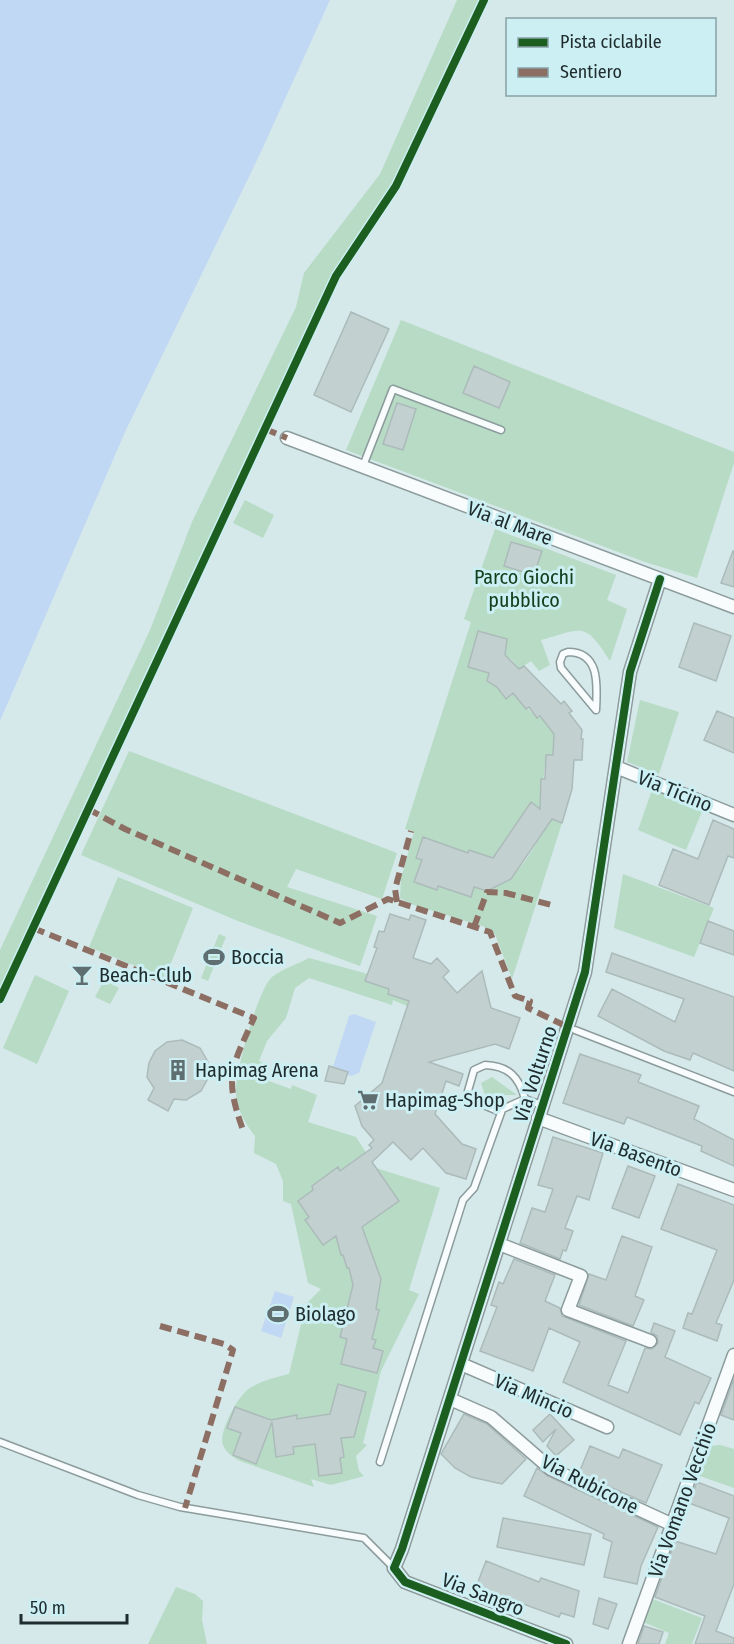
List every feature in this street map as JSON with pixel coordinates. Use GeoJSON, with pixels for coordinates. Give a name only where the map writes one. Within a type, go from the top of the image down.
{"type":"FeatureCollection","features":[{"type":"Feature","properties":{"kind":"street","name":"Via al Mare"},"geometry":{"type":"LineString","coordinates":[[287,438],[734,607]]}},
{"type":"Feature","properties":{"kind":"street","name":"Via Volturno"},"geometry":{"type":"LineString","coordinates":[[394,1568],[402,1549],[585,972],[630,672],[660,579]]}},
{"type":"Feature","properties":{"kind":"street","name":"Via Ticino"},"geometry":{"type":"LineString","coordinates":[[616,767],[734,815]]}},
{"type":"Feature","properties":{"kind":"street","name":"Via Basento"},"geometry":{"type":"LineString","coordinates":[[538,1118],[734,1190]]}},
{"type":"Feature","properties":{"kind":"street"},"geometry":{"type":"LineString","coordinates":[[499,1244],[581,1276],[568,1310],[650,1341]]}},
{"type":"Feature","properties":{"kind":"street","name":"Via Vomano Vecchio"},"geometry":{"type":"LineString","coordinates":[[630,1644],[733,1362]]}},
{"type":"Feature","properties":{"kind":"street","name":"Via Mincio"},"geometry":{"type":"LineString","coordinates":[[461,1364],[608,1427]]}},
{"type":"Feature","properties":{"kind":"street","name":"Via Rubicone"},"geometry":{"type":"LineString","coordinates":[[450,1399],[491,1417],[551,1469],[674,1525]]}},
{"type":"Feature","properties":{"kind":"street","name":"Via Sangro"},"geometry":{"type":"LineString","coordinates":[[394,1568],[405,1582],[566,1644]]}},
{"type":"Feature","properties":{"kind":"lane"},"geometry":{"type":"LineString","coordinates":[[363,467],[393,389],[501,430]]}},
{"type":"Feature","properties":{"kind":"lane"},"geometry":{"type":"LineString","coordinates":[[578,652],[587,657],[595,669],[596,710],[564,674],[560,662],[563,654],[578,652]]}},
{"type":"Feature","properties":{"kind":"lane"},"geometry":{"type":"LineString","coordinates":[[575,1030],[734,1092]]}},
{"type":"Feature","properties":{"kind":"lane"},"geometry":{"type":"LineString","coordinates":[[525,1099],[516,1077],[504,1067],[485,1065],[474,1070],[468,1092],[489,1109],[502,1110],[525,1099],[543,1105]]}},
{"type":"Feature","properties":{"kind":"lane"},"geometry":{"type":"LineString","coordinates":[[380,1462],[464,1200],[474,1188],[502,1110]]}},
{"type":"Feature","properties":{"kind":"lane","name":"Via Sangro"},"geometry":{"type":"LineString","coordinates":[[0,1442],[138,1495],[180,1507],[364,1538],[394,1568]]}},
{"type":"Feature","properties":{"kind":"green space"},"geometry":{"type":"Polygon","coordinates":[[[457,0],[484,0],[396,186],[336,276],[0,999],[0,950],[150,630],[192,522],[296,307],[304,273],[380,174],[457,0]]]}},
{"type":"Feature","properties":{"kind":"green space"},"geometry":{"type":"Polygon","coordinates":[[[401,320],[734,452],[734,463],[697,578],[645,562],[346,450],[401,320]]]}},
{"type":"Feature","properties":{"kind":"green space"},"geometry":{"type":"Polygon","coordinates":[[[245,500],[274,515],[263,538],[233,523],[245,500]]]}},
{"type":"Feature","properties":{"kind":"green space","name":"Parco Giochi pubblico"},"geometry":{"type":"Polygon","coordinates":[[[495,529],[616,575],[607,600],[627,609],[610,661],[595,639],[582,631],[575,631],[541,640],[550,665],[539,671],[531,661],[519,669],[512,660],[504,656],[507,639],[478,631],[468,667],[489,673],[487,681],[497,687],[505,699],[513,693],[537,718],[564,717],[553,755],[546,755],[540,809],[531,803],[509,833],[511,835],[496,859],[469,850],[468,853],[423,837],[422,860],[414,882],[436,890],[442,874],[451,890],[471,897],[474,887],[488,889],[500,885],[511,877],[521,867],[552,819],[562,823],[512,979],[495,934],[485,927],[411,904],[400,898],[401,879],[414,832],[405,829],[471,622],[464,619],[495,529]]]}},
{"type":"Feature","properties":{"kind":"green space"},"geometry":{"type":"Polygon","coordinates":[[[640,700],[679,712],[659,774],[627,762],[640,700]]]}},
{"type":"Feature","properties":{"kind":"green space"},"geometry":{"type":"Polygon","coordinates":[[[129,751],[397,853],[382,899],[296,869],[287,887],[377,916],[360,966],[238,921],[81,855],[129,751]]]}},
{"type":"Feature","properties":{"kind":"green space"},"geometry":{"type":"Polygon","coordinates":[[[653,787],[703,809],[686,850],[638,830],[653,787]]]}},
{"type":"Feature","properties":{"kind":"green space"},"geometry":{"type":"Polygon","coordinates":[[[623,874],[714,908],[694,957],[614,928],[623,874]]]}},
{"type":"Feature","properties":{"kind":"green space"},"geometry":{"type":"Polygon","coordinates":[[[118,877],[193,908],[165,978],[89,947],[118,877]]]}},
{"type":"Feature","properties":{"kind":"green space","name":"Boccia"},"geometry":{"type":"Polygon","coordinates":[[[219,934],[226,937],[208,981],[201,978],[219,934]]]}},
{"type":"Feature","properties":{"kind":"green space"},"geometry":{"type":"Polygon","coordinates":[[[309,958],[368,974],[366,981],[389,989],[409,1001],[407,1006],[393,1000],[392,1005],[309,978],[295,988],[286,1018],[267,1041],[259,1061],[270,1066],[266,1080],[291,1089],[292,1085],[317,1095],[308,1122],[356,1137],[376,1168],[440,1188],[409,1290],[419,1294],[381,1371],[363,1443],[367,1445],[356,1456],[359,1471],[364,1476],[331,1485],[311,1479],[314,1487],[240,1461],[226,1450],[222,1439],[230,1415],[245,1392],[264,1381],[289,1374],[306,1304],[321,1289],[308,1283],[291,1204],[283,1201],[283,1181],[276,1164],[254,1153],[255,1136],[242,1117],[236,1095],[236,1085],[248,1033],[266,985],[276,974],[309,958]]]}},
{"type":"Feature","properties":{"kind":"green space"},"geometry":{"type":"Polygon","coordinates":[[[35,975],[69,991],[37,1064],[3,1048],[35,975]]]}},
{"type":"Feature","properties":{"kind":"green space"},"geometry":{"type":"Polygon","coordinates":[[[104,980],[119,988],[110,1004],[95,997],[104,980]]]}},
{"type":"Feature","properties":{"kind":"green space"},"geometry":{"type":"Polygon","coordinates":[[[492,1077],[517,1095],[485,1095],[481,1083],[492,1077]]]}},
{"type":"Feature","properties":{"kind":"green space"},"geometry":{"type":"Polygon","coordinates":[[[720,1445],[734,1449],[734,1488],[694,1474],[702,1447],[720,1445]]]}},
{"type":"Feature","properties":{"kind":"green space"},"geometry":{"type":"Polygon","coordinates":[[[176,1587],[195,1594],[203,1601],[202,1620],[207,1644],[148,1644],[176,1587]]]}},
{"type":"Feature","properties":{"kind":"green space"},"geometry":{"type":"Polygon","coordinates":[[[650,1598],[702,1618],[692,1644],[665,1644],[669,1633],[641,1621],[650,1598]]]}},
{"type":"Feature","properties":{"kind":"water"},"geometry":{"type":"Polygon","coordinates":[[[0,0],[330,0],[259,156],[125,432],[0,721],[0,0]]]}},
{"type":"Feature","properties":{"kind":"water"},"geometry":{"type":"Polygon","coordinates":[[[354,1014],[376,1022],[359,1073],[351,1076],[332,1070],[349,1016],[354,1014]]]}},
{"type":"Feature","properties":{"kind":"water","name":"Biolago"},"geometry":{"type":"Polygon","coordinates":[[[275,1291],[294,1297],[281,1338],[261,1331],[275,1291]]]}},
{"type":"Feature","properties":{"kind":"building"},"geometry":{"type":"Polygon","coordinates":[[[351,312],[389,329],[351,412],[314,395],[351,312]]]}},
{"type":"Feature","properties":{"kind":"building"},"geometry":{"type":"Polygon","coordinates":[[[474,366],[510,382],[499,408],[463,393],[474,366]]]}},
{"type":"Feature","properties":{"kind":"building"},"geometry":{"type":"Polygon","coordinates":[[[397,403],[416,409],[403,450],[383,444],[397,403]]]}},
{"type":"Feature","properties":{"kind":"building"},"geometry":{"type":"Polygon","coordinates":[[[511,542],[542,551],[534,575],[504,566],[511,542]]]}},
{"type":"Feature","properties":{"kind":"building"},"geometry":{"type":"Polygon","coordinates":[[[734,551],[734,587],[721,583],[734,551]]]}},
{"type":"Feature","properties":{"kind":"building"},"geometry":{"type":"Polygon","coordinates":[[[694,623],[731,636],[716,681],[679,667],[694,623]]]}},
{"type":"Feature","properties":{"kind":"building"},"geometry":{"type":"Polygon","coordinates":[[[478,631],[507,639],[505,655],[519,669],[524,666],[561,704],[564,701],[572,711],[569,713],[582,730],[581,739],[583,739],[582,760],[574,760],[572,789],[562,823],[552,819],[511,879],[487,891],[474,887],[471,897],[438,886],[437,890],[414,882],[422,860],[416,858],[423,837],[468,853],[469,850],[493,858],[531,802],[540,809],[541,779],[545,779],[546,755],[553,755],[554,734],[540,716],[537,718],[529,707],[526,709],[513,693],[506,699],[497,687],[487,681],[489,673],[468,667],[478,631]]]}},
{"type":"Feature","properties":{"kind":"building"},"geometry":{"type":"Polygon","coordinates":[[[717,711],[734,718],[734,753],[704,740],[717,711]]]}},
{"type":"Feature","properties":{"kind":"building"},"geometry":{"type":"Polygon","coordinates":[[[713,820],[734,829],[734,858],[728,856],[709,905],[659,885],[673,849],[698,859],[713,820]]]}},
{"type":"Feature","properties":{"kind":"building"},"geometry":{"type":"Polygon","coordinates":[[[390,914],[409,920],[411,915],[426,920],[413,958],[431,964],[437,958],[449,971],[443,977],[457,993],[482,971],[491,1008],[520,1018],[509,1049],[495,1044],[429,1062],[463,1074],[459,1086],[446,1081],[435,1114],[462,1144],[476,1149],[466,1179],[446,1173],[423,1148],[411,1160],[393,1142],[372,1162],[399,1201],[362,1227],[381,1279],[376,1309],[379,1310],[372,1339],[376,1340],[373,1348],[383,1351],[377,1373],[341,1364],[347,1339],[340,1337],[353,1285],[349,1268],[341,1255],[336,1236],[323,1245],[305,1220],[309,1217],[298,1201],[313,1190],[312,1186],[338,1167],[340,1171],[372,1148],[369,1145],[374,1140],[362,1126],[355,1106],[382,1083],[409,1001],[388,994],[389,989],[365,981],[377,948],[374,947],[379,931],[384,932],[390,914]]]}},
{"type":"Feature","properties":{"kind":"building"},"geometry":{"type":"Polygon","coordinates":[[[708,921],[734,931],[734,955],[700,943],[708,921]]]}},
{"type":"Feature","properties":{"kind":"building"},"geometry":{"type":"Polygon","coordinates":[[[612,953],[734,997],[734,1071],[693,1053],[690,1060],[664,1051],[598,1016],[612,989],[675,1022],[684,999],[606,972],[612,953]]]}},
{"type":"Feature","properties":{"kind":"building","name":"Hapimag Arena"},"geometry":{"type":"Polygon","coordinates":[[[182,1040],[200,1048],[208,1062],[207,1080],[201,1091],[186,1100],[174,1099],[168,1111],[148,1100],[154,1088],[147,1077],[149,1063],[155,1051],[167,1042],[182,1040]]]}},
{"type":"Feature","properties":{"kind":"building"},"geometry":{"type":"Polygon","coordinates":[[[580,1054],[641,1075],[638,1082],[699,1106],[694,1119],[734,1140],[734,1166],[701,1151],[702,1146],[627,1117],[624,1124],[563,1103],[580,1054]]]}},
{"type":"Feature","properties":{"kind":"building"},"geometry":{"type":"Polygon","coordinates":[[[329,1066],[348,1072],[344,1084],[325,1081],[329,1066]]]}},
{"type":"Feature","properties":{"kind":"building"},"geometry":{"type":"Polygon","coordinates":[[[553,1137],[603,1153],[589,1200],[577,1196],[565,1228],[573,1231],[566,1251],[563,1250],[560,1259],[520,1243],[532,1208],[545,1212],[553,1189],[538,1185],[553,1137]]]}},
{"type":"Feature","properties":{"kind":"building"},"geometry":{"type":"Polygon","coordinates":[[[628,1166],[655,1176],[639,1218],[612,1208],[628,1166]]]}},
{"type":"Feature","properties":{"kind":"building"},"geometry":{"type":"Polygon","coordinates":[[[678,1184],[734,1205],[734,1280],[716,1323],[722,1325],[717,1341],[683,1328],[688,1313],[692,1314],[717,1250],[661,1229],[678,1184]]]}},
{"type":"Feature","properties":{"kind":"building"},"geometry":{"type":"Polygon","coordinates":[[[622,1236],[652,1247],[635,1296],[644,1300],[633,1326],[579,1305],[589,1274],[606,1280],[622,1236]]]}},
{"type":"Feature","properties":{"kind":"building"},"geometry":{"type":"Polygon","coordinates":[[[514,1259],[555,1275],[545,1301],[560,1308],[562,1316],[626,1341],[608,1385],[628,1393],[645,1348],[652,1349],[658,1343],[657,1336],[651,1332],[654,1323],[675,1331],[665,1357],[711,1378],[699,1404],[695,1402],[680,1435],[563,1382],[580,1342],[549,1328],[533,1371],[480,1351],[497,1307],[491,1305],[499,1282],[503,1284],[514,1259]]]}},
{"type":"Feature","properties":{"kind":"building"},"geometry":{"type":"Polygon","coordinates":[[[734,1379],[734,1420],[721,1415],[734,1379]]]}},
{"type":"Feature","properties":{"kind":"building"},"geometry":{"type":"Polygon","coordinates":[[[338,1384],[366,1392],[354,1437],[341,1438],[344,1457],[340,1458],[342,1473],[319,1476],[315,1444],[293,1447],[294,1454],[276,1457],[272,1422],[256,1464],[233,1455],[241,1433],[227,1428],[235,1407],[271,1420],[297,1415],[297,1419],[330,1414],[338,1384]]]}},
{"type":"Feature","properties":{"kind":"building"},"geometry":{"type":"Polygon","coordinates":[[[464,1414],[487,1424],[526,1459],[502,1484],[471,1477],[455,1468],[441,1454],[464,1414]]]}},
{"type":"Feature","properties":{"kind":"building"},"geometry":{"type":"Polygon","coordinates":[[[550,1414],[574,1440],[556,1456],[547,1446],[556,1429],[543,1442],[533,1430],[550,1414]]]}},
{"type":"Feature","properties":{"kind":"building"},"geometry":{"type":"Polygon","coordinates":[[[590,1446],[619,1458],[623,1449],[662,1465],[646,1503],[579,1473],[590,1446]]]}},
{"type":"Feature","properties":{"kind":"building"},"geometry":{"type":"Polygon","coordinates":[[[537,1468],[548,1476],[658,1527],[641,1566],[637,1584],[604,1577],[612,1542],[603,1538],[604,1534],[524,1496],[537,1468]]]}},
{"type":"Feature","properties":{"kind":"building"},"geometry":{"type":"Polygon","coordinates":[[[697,1482],[734,1496],[734,1584],[716,1631],[734,1638],[734,1644],[695,1644],[705,1616],[655,1597],[675,1541],[716,1554],[729,1518],[689,1503],[697,1482]]]}},
{"type":"Feature","properties":{"kind":"building"},"geometry":{"type":"Polygon","coordinates":[[[503,1518],[591,1534],[584,1565],[497,1547],[503,1518]]]}},
{"type":"Feature","properties":{"kind":"building"},"geometry":{"type":"Polygon","coordinates":[[[486,1561],[539,1582],[541,1578],[579,1591],[574,1617],[561,1613],[559,1617],[476,1587],[486,1561]]]}},
{"type":"Feature","properties":{"kind":"building"},"geometry":{"type":"Polygon","coordinates":[[[599,1598],[617,1604],[608,1629],[593,1624],[599,1598]]]}},
{"type":"Feature","properties":{"kind":"building"},"geometry":{"type":"Polygon","coordinates":[[[644,1626],[663,1632],[659,1644],[638,1644],[644,1626]]]}},
{"type":"Feature","properties":{"kind":"marked path"},"geometry":{"type":"LineString","coordinates":[[265,429],[287,438]]}},
{"type":"Feature","properties":{"kind":"marked path"},"geometry":{"type":"LineString","coordinates":[[88,809],[125,829],[340,923],[388,899],[490,932],[515,996],[530,1001],[528,1008],[572,1029]]}},
{"type":"Feature","properties":{"kind":"marked path"},"geometry":{"type":"LineString","coordinates":[[397,902],[395,889],[411,831]]}},
{"type":"Feature","properties":{"kind":"marked path"},"geometry":{"type":"LineString","coordinates":[[474,927],[487,892],[506,893],[555,906]]}},
{"type":"Feature","properties":{"kind":"marked path"},"geometry":{"type":"LineString","coordinates":[[33,928],[254,1018],[235,1061],[233,1073],[233,1097],[243,1130]]}},
{"type":"Feature","properties":{"kind":"marked path"},"geometry":{"type":"LineString","coordinates":[[160,1326],[224,1344],[233,1350],[185,1508]]}},
{"type":"Feature","properties":{"kind":"cycle path"},"geometry":{"type":"LineString","coordinates":[[0,999],[336,276],[396,186],[484,0]]}},
{"type":"Feature","properties":{"kind":"cycle path"},"geometry":{"type":"LineString","coordinates":[[566,1644],[405,1582],[394,1568],[402,1549],[585,972],[630,672],[660,579]]}},
{"type":"Feature","properties":{"kind":"place","name":"Boccia"},"geometry":{"type":"Point","coordinates":[214,957]}},
{"type":"Feature","properties":{"kind":"place","name":"Beach-Club"},"geometry":{"type":"Point","coordinates":[82,975]}},
{"type":"Feature","properties":{"kind":"place","name":"Hapimag Arena"},"geometry":{"type":"Point","coordinates":[178,1070]}},
{"type":"Feature","properties":{"kind":"place","name":"Hapimag-Shop"},"geometry":{"type":"Point","coordinates":[368,1100]}},
{"type":"Feature","properties":{"kind":"place","name":"Biolago"},"geometry":{"type":"Point","coordinates":[278,1314]}}]}
